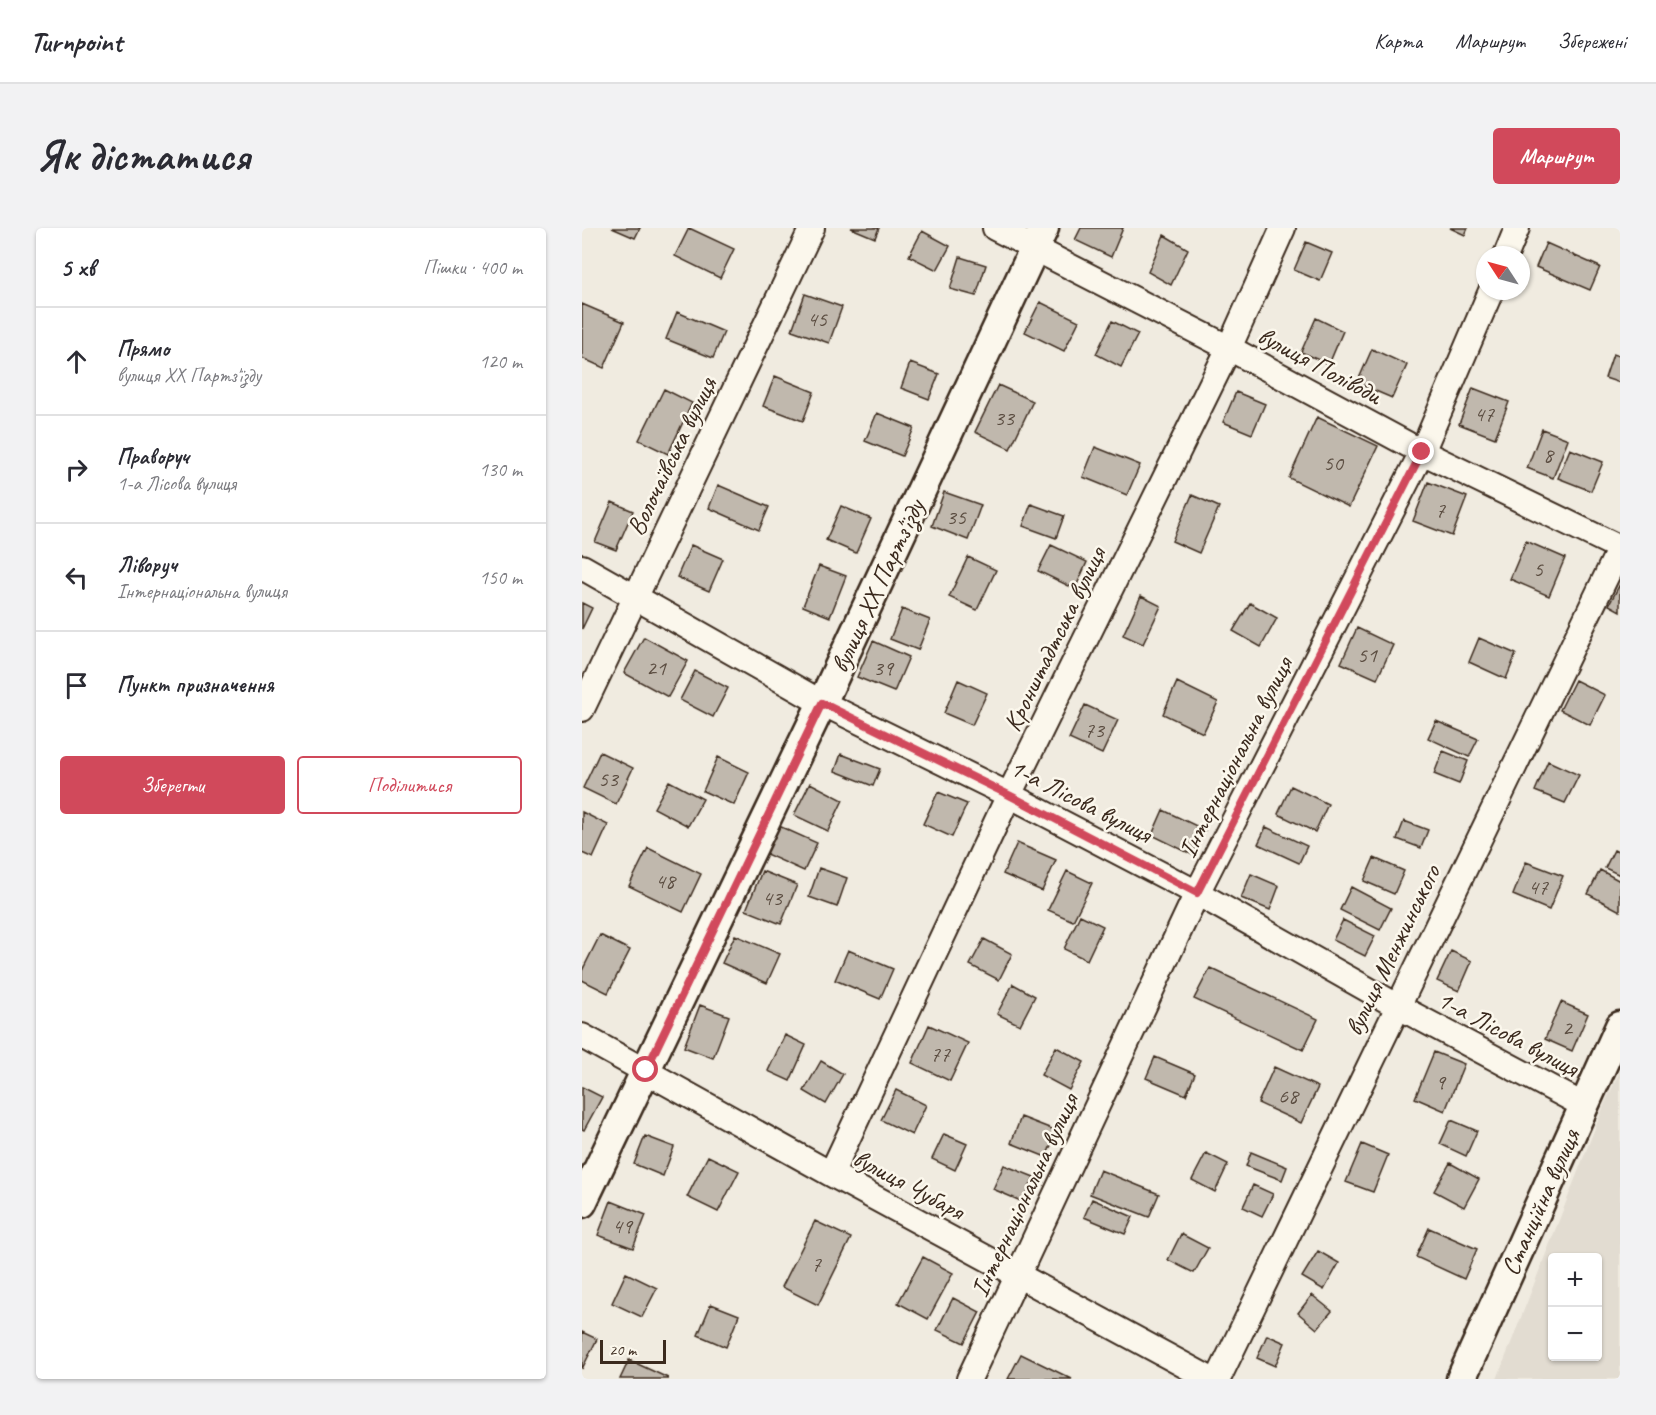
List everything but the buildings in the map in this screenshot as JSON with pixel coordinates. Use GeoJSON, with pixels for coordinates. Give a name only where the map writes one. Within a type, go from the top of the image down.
{"type":"FeatureCollection","features":[{"type":"Feature","properties":{"kind":"street","name":"Волочаївська вулиця"},"geometry":{"type":"LineString","coordinates":[[582,709],[634,596],[812,228]]}},
{"type":"Feature","properties":{"kind":"street","name":"вулиця Поліводи"},"geometry":{"type":"LineString","coordinates":[[995,228],[1039,238],[1229,348],[1422,452],[1620,548]]}},
{"type":"Feature","properties":{"kind":"street","name":"Кронштадтська вулиця"},"geometry":{"type":"LineString","coordinates":[[831,1174],[1009,795],[1229,348],[1283,228]]}},
{"type":"Feature","properties":{"kind":"street"},"geometry":{"type":"LineString","coordinates":[[1510,246],[1517,228]]}},
{"type":"Feature","properties":{"kind":"street","name":"вулиця XX Партз'їзду"},"geometry":{"type":"LineString","coordinates":[[582,1203],[822,703],[1039,238]]}},
{"type":"Feature","properties":{"kind":"street","name":"Інтернаціональна вулиця"},"geometry":{"type":"LineString","coordinates":[[969,1379],[1197,893],[1422,452],[1487,300]]}},
{"type":"Feature","properties":{"kind":"street","name":"вулиця Менжинського"},"geometry":{"type":"LineString","coordinates":[[1218,1379],[1620,548]]}},
{"type":"Feature","properties":{"kind":"street","name":"1-а Лісова вулиця"},"geometry":{"type":"LineString","coordinates":[[582,567],[822,703],[1009,795],[1197,893],[1397,1006],[1583,1106]]}},
{"type":"Feature","properties":{"kind":"street","name":"Станційна вулиця"},"geometry":{"type":"LineString","coordinates":[[1461,1379],[1620,1026]]}},
{"type":"Feature","properties":{"kind":"street","name":"вулиця Чубаря"},"geometry":{"type":"LineString","coordinates":[[582,1036],[1210,1379]]}},
{"type":"Feature","properties":{"kind":"shaded area"},"geometry":{"type":"Polygon","coordinates":[[[1620,1071],[1620,1379],[1497,1379],[1604,1105],[1620,1071]]]}},
{"type":"Feature","properties":{"kind":"route"},"geometry":{"type":"LineString","coordinates":[[646,1070],[822,703],[1009,795],[1197,893],[1422,452]]}}]}
